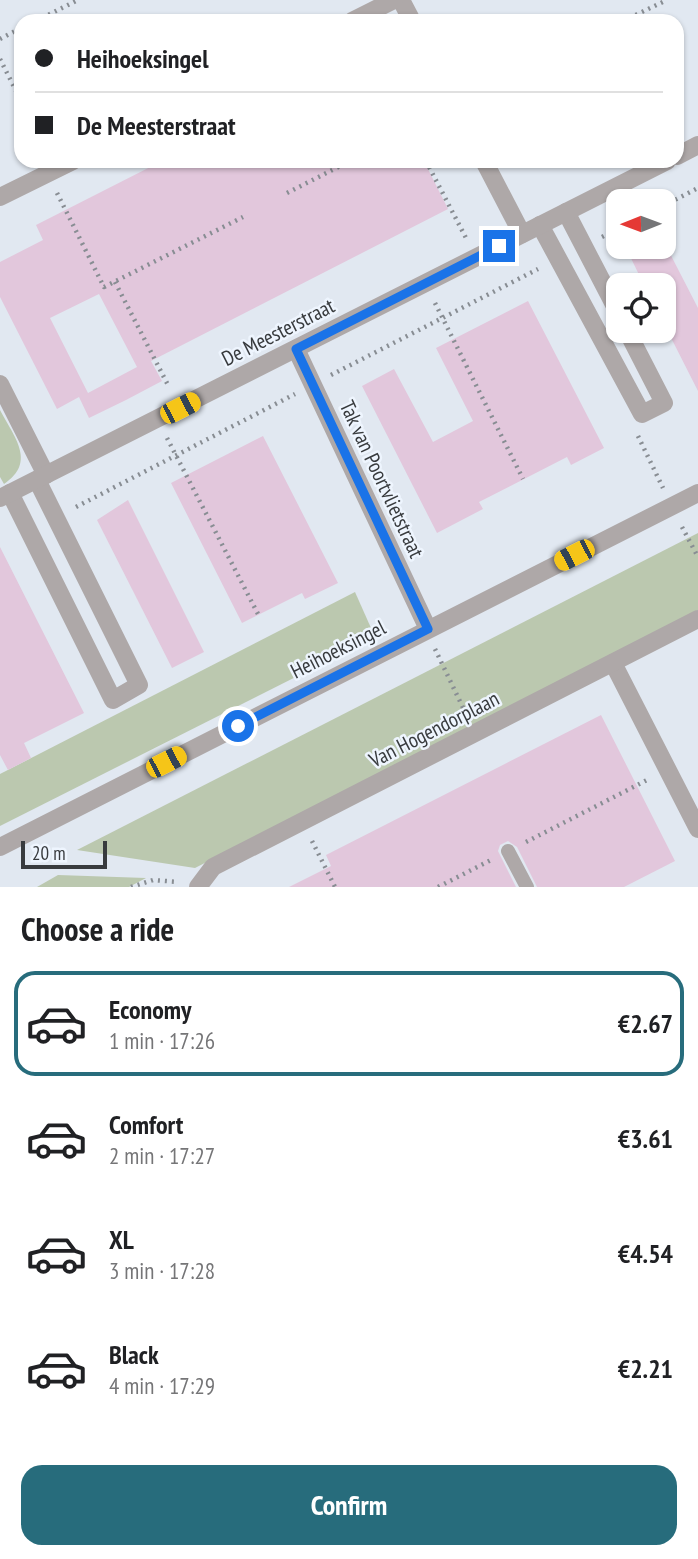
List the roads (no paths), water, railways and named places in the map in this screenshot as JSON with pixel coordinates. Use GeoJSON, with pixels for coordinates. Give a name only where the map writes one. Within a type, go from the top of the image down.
{"type":"FeatureCollection","features":[{"type":"Feature","properties":{"kind":"street"},"geometry":{"type":"LineString","coordinates":[[366,14],[394,0]]}},
{"type":"Feature","properties":{"kind":"street"},"geometry":{"type":"LineString","coordinates":[[0,197],[58,168]]}},
{"type":"Feature","properties":{"kind":"street"},"geometry":{"type":"LineString","coordinates":[[488,168],[522,234]]}},
{"type":"Feature","properties":{"kind":"street","name":"De Meesterstraat"},"geometry":{"type":"LineString","coordinates":[[41,477],[139,685],[113,700],[5,496],[41,477],[653,168]]}},
{"type":"Feature","properties":{"kind":"street"},"geometry":{"type":"LineString","coordinates":[[566,212],[606,289]]}},
{"type":"Feature","properties":{"kind":"street"},"geometry":{"type":"LineString","coordinates":[[540,225],[642,414],[664,403],[633,343]]}},
{"type":"Feature","properties":{"kind":"street","name":"Tak van Poortvlietstraat"},"geometry":{"type":"LineString","coordinates":[[296,349],[428,629]]}},
{"type":"Feature","properties":{"kind":"street"},"geometry":{"type":"LineString","coordinates":[[0,384],[41,477]]}},
{"type":"Feature","properties":{"kind":"street","name":"Heihoeksingel"},"geometry":{"type":"LineString","coordinates":[[0,847],[698,493]]}},
{"type":"Feature","properties":{"kind":"street","name":"Van Hogendorplaan"},"geometry":{"type":"LineString","coordinates":[[199,885],[213,867],[698,619]]}},
{"type":"Feature","properties":{"kind":"street"},"geometry":{"type":"LineString","coordinates":[[613,663],[698,830]]}},
{"type":"Feature","properties":{"kind":"lane"},"geometry":{"type":"LineString","coordinates":[[508,851],[527,887]]}}]}
